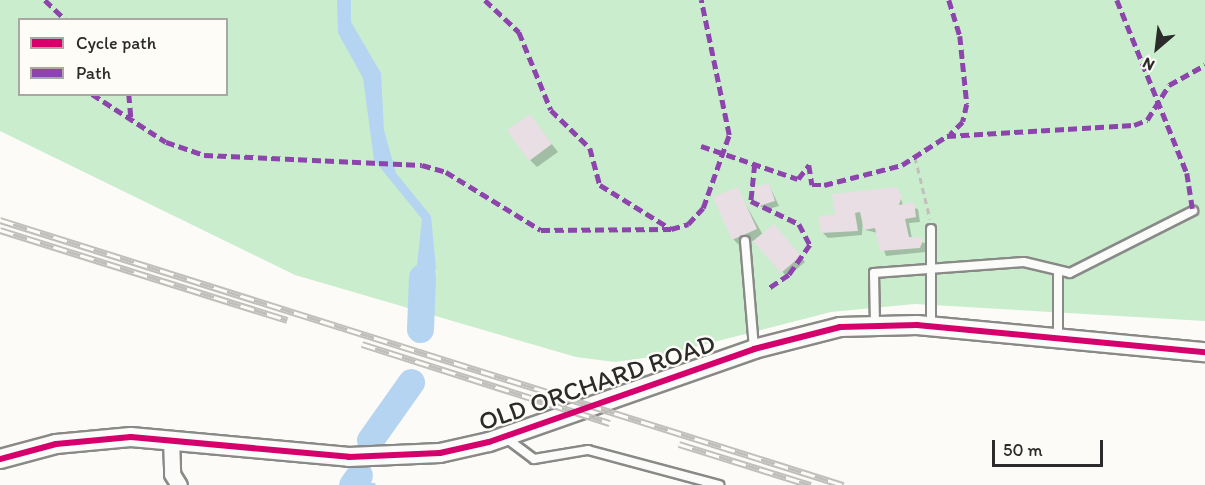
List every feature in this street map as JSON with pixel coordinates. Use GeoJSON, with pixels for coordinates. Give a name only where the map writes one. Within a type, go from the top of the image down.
{"type":"FeatureCollection","features":[{"type":"Feature","properties":{"kind":"street","name":"OLD ORCHARD ROAD"},"geometry":{"type":"LineString","coordinates":[[0,459],[93,439],[171,439],[369,458],[431,454],[505,437],[754,349],[815,332],[875,325],[932,327],[1205,352]]}},
{"type":"Feature","properties":{"kind":"street"},"geometry":{"type":"LineString","coordinates":[[171,439],[172,474],[179,485]]}},
{"type":"Feature","properties":{"kind":"lane"},"geometry":{"type":"LineString","coordinates":[[875,325],[873,273],[931,271],[1024,262],[1058,272],[1083,269],[1193,212]]}},
{"type":"Feature","properties":{"kind":"lane"},"geometry":{"type":"LineString","coordinates":[[931,229],[932,327]]}},
{"type":"Feature","properties":{"kind":"lane"},"geometry":{"type":"LineString","coordinates":[[745,241],[754,349]]}},
{"type":"Feature","properties":{"kind":"lane"},"geometry":{"type":"LineString","coordinates":[[1058,272],[1058,338]]}},
{"type":"Feature","properties":{"kind":"lane"},"geometry":{"type":"LineString","coordinates":[[505,437],[534,459],[588,450],[719,485]]}},
{"type":"Feature","properties":{"kind":"path"},"geometry":{"type":"LineString","coordinates":[[915,157],[931,229]]}},
{"type":"Feature","properties":{"kind":"green space"},"geometry":{"type":"Polygon","coordinates":[[[0,0],[1205,0],[1205,321],[915,304],[831,312],[659,356],[615,362],[576,357],[295,275],[0,131],[0,0]]]}},
{"type":"Feature","properties":{"kind":"water"},"geometry":{"type":"Polygon","coordinates":[[[337,0],[351,0],[351,22],[381,73],[384,130],[396,173],[431,216],[436,268],[425,313],[412,309],[422,219],[374,160],[363,78],[338,33],[337,0]]]}},
{"type":"Feature","properties":{"kind":"building"},"geometry":{"type":"Polygon","coordinates":[[[530,114],[552,144],[529,161],[507,130],[530,114]]]}},
{"type":"Feature","properties":{"kind":"building"},"geometry":{"type":"Polygon","coordinates":[[[769,183],[775,201],[759,206],[753,188],[769,183]]]}},
{"type":"Feature","properties":{"kind":"building"},"geometry":{"type":"Polygon","coordinates":[[[738,187],[757,229],[732,240],[713,197],[738,187]]]}},
{"type":"Feature","properties":{"kind":"building"},"geometry":{"type":"Polygon","coordinates":[[[896,187],[902,196],[899,205],[914,202],[916,217],[905,219],[909,237],[924,238],[920,248],[880,251],[875,228],[864,230],[860,212],[855,213],[858,231],[821,233],[818,217],[835,214],[832,194],[896,187]]]}},
{"type":"Feature","properties":{"kind":"building"},"geometry":{"type":"Polygon","coordinates":[[[774,224],[801,256],[781,273],[753,241],[774,224]]]}},
{"type":"Feature","properties":{"kind":"waterway"},"geometry":{"type":"LineString","coordinates":[[420,329],[422,277]]}},
{"type":"Feature","properties":{"kind":"waterway"},"geometry":{"type":"LineString","coordinates":[[370,440],[411,382]]}},
{"type":"Feature","properties":{"kind":"waterway"},"geometry":{"type":"LineString","coordinates":[[352,485],[359,475]]}},
{"type":"Feature","properties":{"kind":"waterway"},"geometry":{"type":"LineString","coordinates":[[354,483],[373,485]]}},
{"type":"Feature","properties":{"kind":"railway"},"geometry":{"type":"LineString","coordinates":[[0,220],[843,485]]}},
{"type":"Feature","properties":{"kind":"railway"},"geometry":{"type":"LineString","coordinates":[[0,230],[287,320]]}},
{"type":"Feature","properties":{"kind":"railway"},"geometry":{"type":"LineString","coordinates":[[362,344],[610,423]]}},
{"type":"Feature","properties":{"kind":"railway"},"geometry":{"type":"LineString","coordinates":[[679,444],[811,485]]}},
{"type":"Feature","properties":{"kind":"marked path"},"geometry":{"type":"LineString","coordinates":[[45,0],[64,18]]}},
{"type":"Feature","properties":{"kind":"marked path"},"geometry":{"type":"LineString","coordinates":[[485,0],[519,32],[551,110],[590,148],[600,185],[671,229]]}},
{"type":"Feature","properties":{"kind":"marked path"},"geometry":{"type":"LineString","coordinates":[[95,96],[166,142],[204,155],[422,165],[446,172],[541,230],[671,229],[688,224],[703,208],[729,135],[701,0]]}},
{"type":"Feature","properties":{"kind":"marked path"},"geometry":{"type":"LineString","coordinates":[[949,0],[960,36],[967,104],[963,122],[950,135]]}},
{"type":"Feature","properties":{"kind":"marked path"},"geometry":{"type":"LineString","coordinates":[[1117,0],[1187,173],[1193,211]]}},
{"type":"Feature","properties":{"kind":"marked path"},"geometry":{"type":"LineString","coordinates":[[701,146],[798,179],[809,165],[812,185],[824,185],[902,165],[947,136],[1134,125],[1147,120],[1169,85],[1205,65]]}},
{"type":"Feature","properties":{"kind":"marked path"},"geometry":{"type":"LineString","coordinates":[[129,96],[131,118]]}},
{"type":"Feature","properties":{"kind":"marked path"},"geometry":{"type":"LineString","coordinates":[[755,164],[751,201],[799,224],[810,245],[789,275],[768,289]]}},
{"type":"Feature","properties":{"kind":"cycle path"},"geometry":{"type":"LineString","coordinates":[[0,459],[56,444],[131,437],[349,457],[440,453],[489,442],[754,349],[840,327],[917,325],[1205,352]]}}]}
